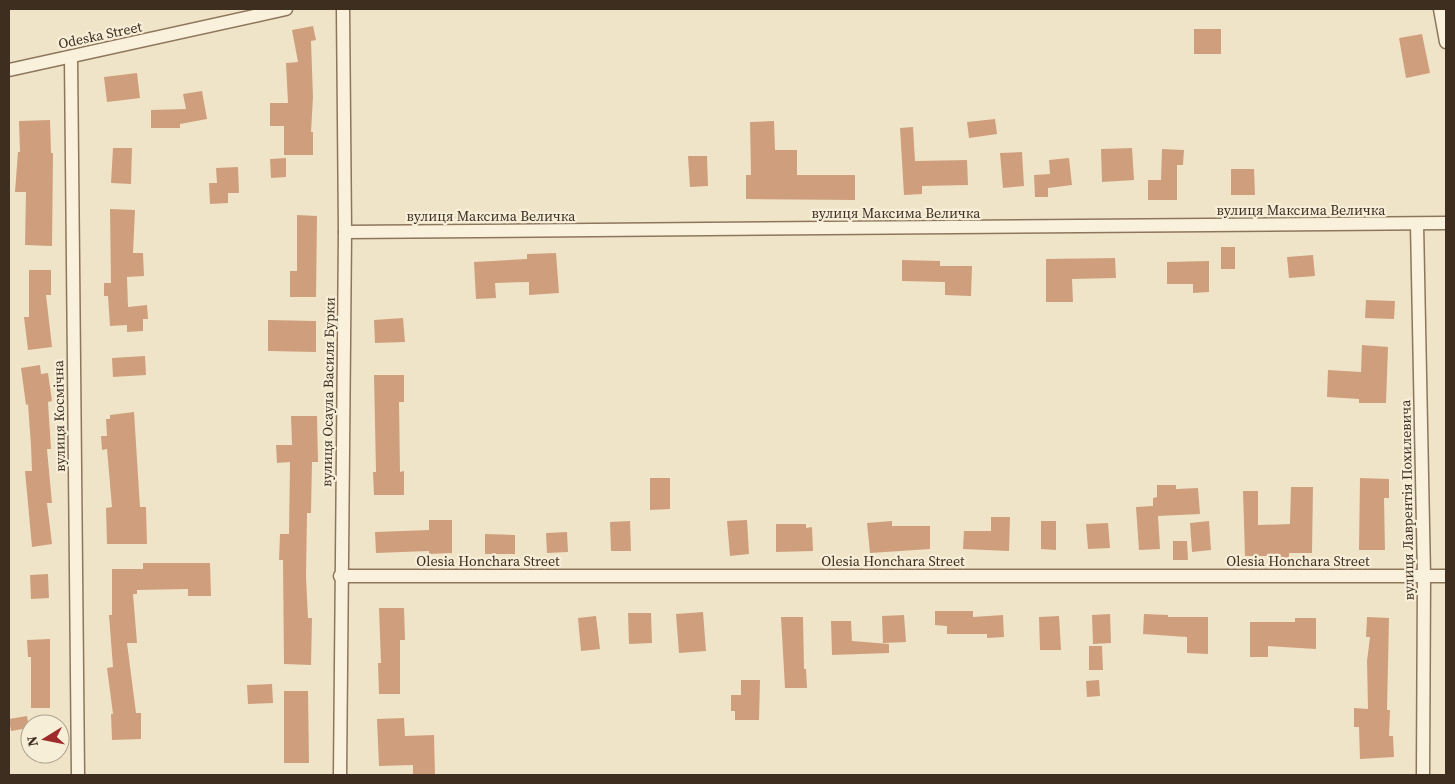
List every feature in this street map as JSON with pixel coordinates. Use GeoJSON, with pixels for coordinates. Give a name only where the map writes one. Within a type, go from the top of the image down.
{"type":"FeatureCollection","features":[{"type":"Feature","properties":{"kind":"street","name":"Odeska Street"},"geometry":{"type":"LineString","coordinates":[[9,70],[286,9]]}},
{"type":"Feature","properties":{"kind":"street","name":"вулиця Осаула Василя Бурки"},"geometry":{"type":"LineString","coordinates":[[340,775],[340,576],[345,232],[343,9]]}},
{"type":"Feature","properties":{"kind":"street"},"geometry":{"type":"LineString","coordinates":[[1440,9],[1446,42]]}},
{"type":"Feature","properties":{"kind":"street","name":"вулиця Космічна"},"geometry":{"type":"LineString","coordinates":[[71,57],[78,775]]}},
{"type":"Feature","properties":{"kind":"street","name":"вулиця Максима Величка"},"geometry":{"type":"LineString","coordinates":[[345,232],[1446,223]]}},
{"type":"Feature","properties":{"kind":"street","name":"вулиця Лаврентія Похилевича"},"geometry":{"type":"LineString","coordinates":[[1417,224],[1424,576],[1422,775]]}},
{"type":"Feature","properties":{"kind":"street","name":"Olesia Honchara Street"},"geometry":{"type":"LineString","coordinates":[[340,576],[1446,576]]}},
{"type":"Feature","properties":{"kind":"building"},"geometry":{"type":"Polygon","coordinates":[[[313,26],[316,40],[311,41],[313,97],[311,132],[313,132],[313,155],[284,155],[284,126],[270,126],[270,103],[288,103],[286,63],[298,62],[292,30],[313,26]]]}},
{"type":"Feature","properties":{"kind":"building"},"geometry":{"type":"Polygon","coordinates":[[[1194,29],[1221,29],[1221,54],[1194,54],[1194,29]]]}},
{"type":"Feature","properties":{"kind":"building"},"geometry":{"type":"Polygon","coordinates":[[[1422,34],[1430,73],[1406,78],[1399,38],[1422,34]]]}},
{"type":"Feature","properties":{"kind":"building"},"geometry":{"type":"Polygon","coordinates":[[[137,73],[140,98],[107,102],[104,77],[137,73]]]}},
{"type":"Feature","properties":{"kind":"building"},"geometry":{"type":"Polygon","coordinates":[[[202,91],[207,119],[180,124],[180,128],[151,128],[151,110],[186,109],[183,94],[202,91]]]}},
{"type":"Feature","properties":{"kind":"building"},"geometry":{"type":"Polygon","coordinates":[[[995,119],[997,134],[969,138],[967,122],[995,119]]]}},
{"type":"Feature","properties":{"kind":"building"},"geometry":{"type":"Polygon","coordinates":[[[50,120],[51,153],[53,153],[52,246],[25,245],[26,192],[15,192],[18,152],[20,152],[19,121],[50,120]]]}},
{"type":"Feature","properties":{"kind":"building"},"geometry":{"type":"Polygon","coordinates":[[[774,121],[775,150],[797,150],[797,175],[855,175],[855,200],[746,199],[746,175],[751,175],[750,122],[774,121]]]}},
{"type":"Feature","properties":{"kind":"building"},"geometry":{"type":"Polygon","coordinates":[[[913,127],[915,161],[967,160],[968,185],[922,186],[922,194],[904,195],[900,128],[913,127]]]}},
{"type":"Feature","properties":{"kind":"building"},"geometry":{"type":"Polygon","coordinates":[[[113,148],[132,148],[131,184],[111,183],[113,148]]]}},
{"type":"Feature","properties":{"kind":"building"},"geometry":{"type":"Polygon","coordinates":[[[1132,148],[1134,180],[1102,182],[1101,149],[1132,148]]]}},
{"type":"Feature","properties":{"kind":"building"},"geometry":{"type":"Polygon","coordinates":[[[1162,149],[1184,150],[1183,165],[1177,165],[1177,200],[1148,200],[1148,180],[1161,180],[1162,149]]]}},
{"type":"Feature","properties":{"kind":"building"},"geometry":{"type":"Polygon","coordinates":[[[1022,152],[1024,186],[1003,188],[1000,153],[1022,152]]]}},
{"type":"Feature","properties":{"kind":"building"},"geometry":{"type":"Polygon","coordinates":[[[688,156],[707,156],[708,186],[690,187],[688,156]]]}},
{"type":"Feature","properties":{"kind":"building"},"geometry":{"type":"Polygon","coordinates":[[[286,158],[286,177],[271,178],[270,159],[286,158]]]}},
{"type":"Feature","properties":{"kind":"building"},"geometry":{"type":"Polygon","coordinates":[[[1069,158],[1072,185],[1048,188],[1048,197],[1035,197],[1034,175],[1050,174],[1049,160],[1069,158]]]}},
{"type":"Feature","properties":{"kind":"building"},"geometry":{"type":"Polygon","coordinates":[[[238,167],[239,193],[228,193],[228,203],[210,204],[209,183],[217,183],[216,168],[238,167]]]}},
{"type":"Feature","properties":{"kind":"building"},"geometry":{"type":"Polygon","coordinates":[[[1231,169],[1254,169],[1255,195],[1231,195],[1231,169]]]}},
{"type":"Feature","properties":{"kind":"building"},"geometry":{"type":"Polygon","coordinates":[[[110,209],[135,210],[133,253],[143,253],[144,276],[127,277],[128,307],[147,305],[148,319],[143,319],[143,331],[127,332],[127,325],[110,326],[108,296],[104,296],[104,283],[111,283],[110,209]]]}},
{"type":"Feature","properties":{"kind":"building"},"geometry":{"type":"Polygon","coordinates":[[[297,215],[317,216],[316,297],[290,297],[290,271],[297,271],[297,215]]]}},
{"type":"Feature","properties":{"kind":"building"},"geometry":{"type":"Polygon","coordinates":[[[1221,247],[1235,247],[1235,269],[1221,269],[1221,247]]]}},
{"type":"Feature","properties":{"kind":"building"},"geometry":{"type":"Polygon","coordinates":[[[556,253],[559,293],[529,295],[529,282],[495,283],[496,298],[476,299],[474,262],[527,259],[527,254],[556,253]]]}},
{"type":"Feature","properties":{"kind":"building"},"geometry":{"type":"Polygon","coordinates":[[[1313,255],[1315,276],[1289,278],[1287,257],[1313,255]]]}},
{"type":"Feature","properties":{"kind":"building"},"geometry":{"type":"Polygon","coordinates":[[[1115,258],[1116,278],[1072,279],[1073,302],[1046,302],[1046,259],[1115,258]]]}},
{"type":"Feature","properties":{"kind":"building"},"geometry":{"type":"Polygon","coordinates":[[[902,260],[940,261],[940,266],[972,266],[971,296],[945,295],[945,282],[902,281],[902,260]]]}},
{"type":"Feature","properties":{"kind":"building"},"geometry":{"type":"Polygon","coordinates":[[[1209,261],[1209,292],[1193,293],[1193,284],[1167,284],[1167,262],[1209,261]]]}},
{"type":"Feature","properties":{"kind":"building"},"geometry":{"type":"Polygon","coordinates":[[[29,270],[51,270],[51,295],[46,295],[52,347],[28,350],[24,317],[29,317],[29,270]]]}},
{"type":"Feature","properties":{"kind":"building"},"geometry":{"type":"Polygon","coordinates":[[[1366,300],[1395,301],[1394,319],[1365,318],[1366,300]]]}},
{"type":"Feature","properties":{"kind":"building"},"geometry":{"type":"Polygon","coordinates":[[[403,318],[405,342],[375,343],[374,320],[403,318]]]}},
{"type":"Feature","properties":{"kind":"building"},"geometry":{"type":"Polygon","coordinates":[[[268,320],[316,321],[316,352],[268,351],[268,320]]]}},
{"type":"Feature","properties":{"kind":"building"},"geometry":{"type":"Polygon","coordinates":[[[1362,345],[1388,347],[1386,403],[1359,403],[1359,399],[1327,397],[1328,370],[1361,372],[1362,345]]]}},
{"type":"Feature","properties":{"kind":"building"},"geometry":{"type":"Polygon","coordinates":[[[145,356],[146,375],[113,377],[112,358],[145,356]]]}},
{"type":"Feature","properties":{"kind":"building"},"geometry":{"type":"Polygon","coordinates":[[[40,365],[41,374],[48,373],[52,401],[48,402],[51,449],[47,449],[52,503],[47,503],[52,544],[32,547],[25,471],[32,471],[31,446],[28,404],[26,405],[21,368],[40,365]]]}},
{"type":"Feature","properties":{"kind":"building"},"geometry":{"type":"Polygon","coordinates":[[[374,375],[404,375],[404,402],[399,402],[400,472],[404,471],[404,495],[374,495],[373,472],[376,472],[374,375]]]}},
{"type":"Feature","properties":{"kind":"building"},"geometry":{"type":"Polygon","coordinates":[[[134,412],[140,507],[146,507],[147,544],[107,544],[106,508],[112,507],[107,449],[102,450],[101,436],[107,436],[106,419],[110,419],[110,415],[134,412]]]}},
{"type":"Feature","properties":{"kind":"building"},"geometry":{"type":"Polygon","coordinates":[[[291,416],[317,416],[318,462],[312,462],[311,513],[307,513],[306,577],[308,618],[312,618],[311,665],[284,664],[283,560],[279,560],[280,534],[289,534],[290,462],[277,463],[276,445],[292,445],[291,416]]]}},
{"type":"Feature","properties":{"kind":"building"},"geometry":{"type":"Polygon","coordinates":[[[650,478],[670,478],[670,509],[650,510],[650,478]]]}},
{"type":"Feature","properties":{"kind":"building"},"geometry":{"type":"Polygon","coordinates":[[[1360,478],[1389,479],[1389,498],[1384,498],[1385,550],[1359,550],[1360,478]]]}},
{"type":"Feature","properties":{"kind":"building"},"geometry":{"type":"Polygon","coordinates":[[[1157,485],[1176,485],[1176,489],[1198,488],[1200,514],[1158,516],[1160,549],[1139,550],[1136,507],[1153,506],[1153,498],[1157,497],[1157,485]]]}},
{"type":"Feature","properties":{"kind":"building"},"geometry":{"type":"Polygon","coordinates":[[[1291,487],[1313,487],[1312,553],[1289,553],[1289,559],[1275,559],[1275,556],[1245,556],[1243,491],[1258,491],[1258,525],[1290,524],[1291,487]]]}},
{"type":"Feature","properties":{"kind":"building"},"geometry":{"type":"Polygon","coordinates":[[[991,517],[1010,517],[1009,551],[963,549],[964,531],[991,531],[991,517]]]}},
{"type":"Feature","properties":{"kind":"building"},"geometry":{"type":"Polygon","coordinates":[[[429,520],[452,520],[452,553],[429,554],[429,551],[376,553],[375,532],[429,530],[429,520]]]}},
{"type":"Feature","properties":{"kind":"building"},"geometry":{"type":"Polygon","coordinates":[[[747,520],[749,554],[730,556],[727,521],[747,520]]]}},
{"type":"Feature","properties":{"kind":"building"},"geometry":{"type":"Polygon","coordinates":[[[630,521],[631,551],[611,551],[610,522],[630,521]]]}},
{"type":"Feature","properties":{"kind":"building"},"geometry":{"type":"Polygon","coordinates":[[[892,521],[892,526],[930,526],[930,549],[870,553],[867,523],[892,521]]]}},
{"type":"Feature","properties":{"kind":"building"},"geometry":{"type":"Polygon","coordinates":[[[1041,521],[1056,521],[1056,550],[1041,549],[1041,521]]]}},
{"type":"Feature","properties":{"kind":"building"},"geometry":{"type":"Polygon","coordinates":[[[1209,521],[1211,550],[1192,552],[1190,523],[1209,521]]]}},
{"type":"Feature","properties":{"kind":"building"},"geometry":{"type":"Polygon","coordinates":[[[1108,523],[1110,548],[1088,549],[1086,524],[1108,523]]]}},
{"type":"Feature","properties":{"kind":"building"},"geometry":{"type":"Polygon","coordinates":[[[776,524],[806,524],[806,528],[812,527],[813,551],[776,552],[776,524]]]}},
{"type":"Feature","properties":{"kind":"building"},"geometry":{"type":"Polygon","coordinates":[[[567,532],[568,552],[547,553],[546,533],[567,532]]]}},
{"type":"Feature","properties":{"kind":"building"},"geometry":{"type":"Polygon","coordinates":[[[485,534],[515,535],[515,554],[485,554],[485,534]]]}},
{"type":"Feature","properties":{"kind":"building"},"geometry":{"type":"Polygon","coordinates":[[[1173,541],[1187,541],[1188,560],[1173,560],[1173,541]]]}},
{"type":"Feature","properties":{"kind":"building"},"geometry":{"type":"Polygon","coordinates":[[[143,563],[210,563],[211,596],[188,596],[188,589],[137,590],[137,594],[133,594],[137,643],[127,643],[136,713],[141,713],[141,739],[112,740],[111,714],[113,714],[107,668],[113,667],[109,615],[112,615],[112,569],[143,569],[143,563]]]}},
{"type":"Feature","properties":{"kind":"building"},"geometry":{"type":"Polygon","coordinates":[[[48,574],[49,598],[31,599],[30,575],[48,574]]]}},
{"type":"Feature","properties":{"kind":"building"},"geometry":{"type":"Polygon","coordinates":[[[379,608],[404,608],[405,640],[400,640],[400,694],[379,694],[378,663],[381,663],[379,608]]]}},
{"type":"Feature","properties":{"kind":"building"},"geometry":{"type":"Polygon","coordinates":[[[935,611],[973,611],[973,617],[1003,615],[1004,637],[987,638],[987,634],[947,634],[947,626],[935,625],[935,611]]]}},
{"type":"Feature","properties":{"kind":"building"},"geometry":{"type":"Polygon","coordinates":[[[703,612],[706,651],[679,653],[676,614],[703,612]]]}},
{"type":"Feature","properties":{"kind":"building"},"geometry":{"type":"Polygon","coordinates":[[[628,613],[651,613],[652,643],[629,644],[628,613]]]}},
{"type":"Feature","properties":{"kind":"building"},"geometry":{"type":"Polygon","coordinates":[[[1110,614],[1111,643],[1093,644],[1092,615],[1110,614]]]}},
{"type":"Feature","properties":{"kind":"building"},"geometry":{"type":"Polygon","coordinates":[[[1144,614],[1168,615],[1168,617],[1208,617],[1208,654],[1187,653],[1187,637],[1143,634],[1144,614]]]}},
{"type":"Feature","properties":{"kind":"building"},"geometry":{"type":"Polygon","coordinates":[[[904,615],[906,642],[883,643],[882,616],[904,615]]]}},
{"type":"Feature","properties":{"kind":"building"},"geometry":{"type":"Polygon","coordinates":[[[596,616],[600,649],[581,651],[578,618],[596,616]]]}},
{"type":"Feature","properties":{"kind":"building"},"geometry":{"type":"Polygon","coordinates":[[[1059,616],[1061,650],[1040,650],[1039,617],[1059,616]]]}},
{"type":"Feature","properties":{"kind":"building"},"geometry":{"type":"Polygon","coordinates":[[[781,617],[803,617],[804,669],[806,669],[807,688],[785,688],[781,617]]]}},
{"type":"Feature","properties":{"kind":"building"},"geometry":{"type":"Polygon","coordinates":[[[1367,617],[1389,618],[1387,710],[1390,710],[1389,736],[1393,736],[1394,757],[1360,759],[1359,727],[1354,727],[1354,708],[1368,709],[1367,661],[1370,637],[1366,637],[1367,617]]]}},
{"type":"Feature","properties":{"kind":"building"},"geometry":{"type":"Polygon","coordinates":[[[1295,618],[1316,618],[1316,649],[1268,646],[1268,657],[1250,657],[1250,622],[1295,622],[1295,618]]]}},
{"type":"Feature","properties":{"kind":"building"},"geometry":{"type":"Polygon","coordinates":[[[831,621],[851,621],[852,641],[889,644],[889,653],[832,655],[831,621]]]}},
{"type":"Feature","properties":{"kind":"building"},"geometry":{"type":"Polygon","coordinates":[[[50,639],[50,708],[31,708],[31,657],[28,657],[27,640],[50,639]]]}},
{"type":"Feature","properties":{"kind":"building"},"geometry":{"type":"Polygon","coordinates":[[[1089,646],[1102,646],[1103,670],[1089,670],[1089,646]]]}},
{"type":"Feature","properties":{"kind":"building"},"geometry":{"type":"Polygon","coordinates":[[[741,680],[760,680],[759,720],[735,720],[735,711],[731,711],[731,695],[741,695],[741,680]]]}},
{"type":"Feature","properties":{"kind":"building"},"geometry":{"type":"Polygon","coordinates":[[[1099,680],[1100,696],[1087,697],[1086,681],[1099,680]]]}},
{"type":"Feature","properties":{"kind":"building"},"geometry":{"type":"Polygon","coordinates":[[[272,684],[273,703],[248,704],[247,685],[272,684]]]}},
{"type":"Feature","properties":{"kind":"building"},"geometry":{"type":"Polygon","coordinates":[[[284,691],[308,691],[309,763],[284,763],[284,691]]]}},
{"type":"Feature","properties":{"kind":"building"},"geometry":{"type":"Polygon","coordinates":[[[20,717],[20,730],[11,731],[9,719],[20,717]]]}},
{"type":"Feature","properties":{"kind":"building"},"geometry":{"type":"Polygon","coordinates":[[[404,718],[405,736],[434,735],[435,775],[413,775],[413,765],[379,766],[377,719],[404,718]]]}}]}
